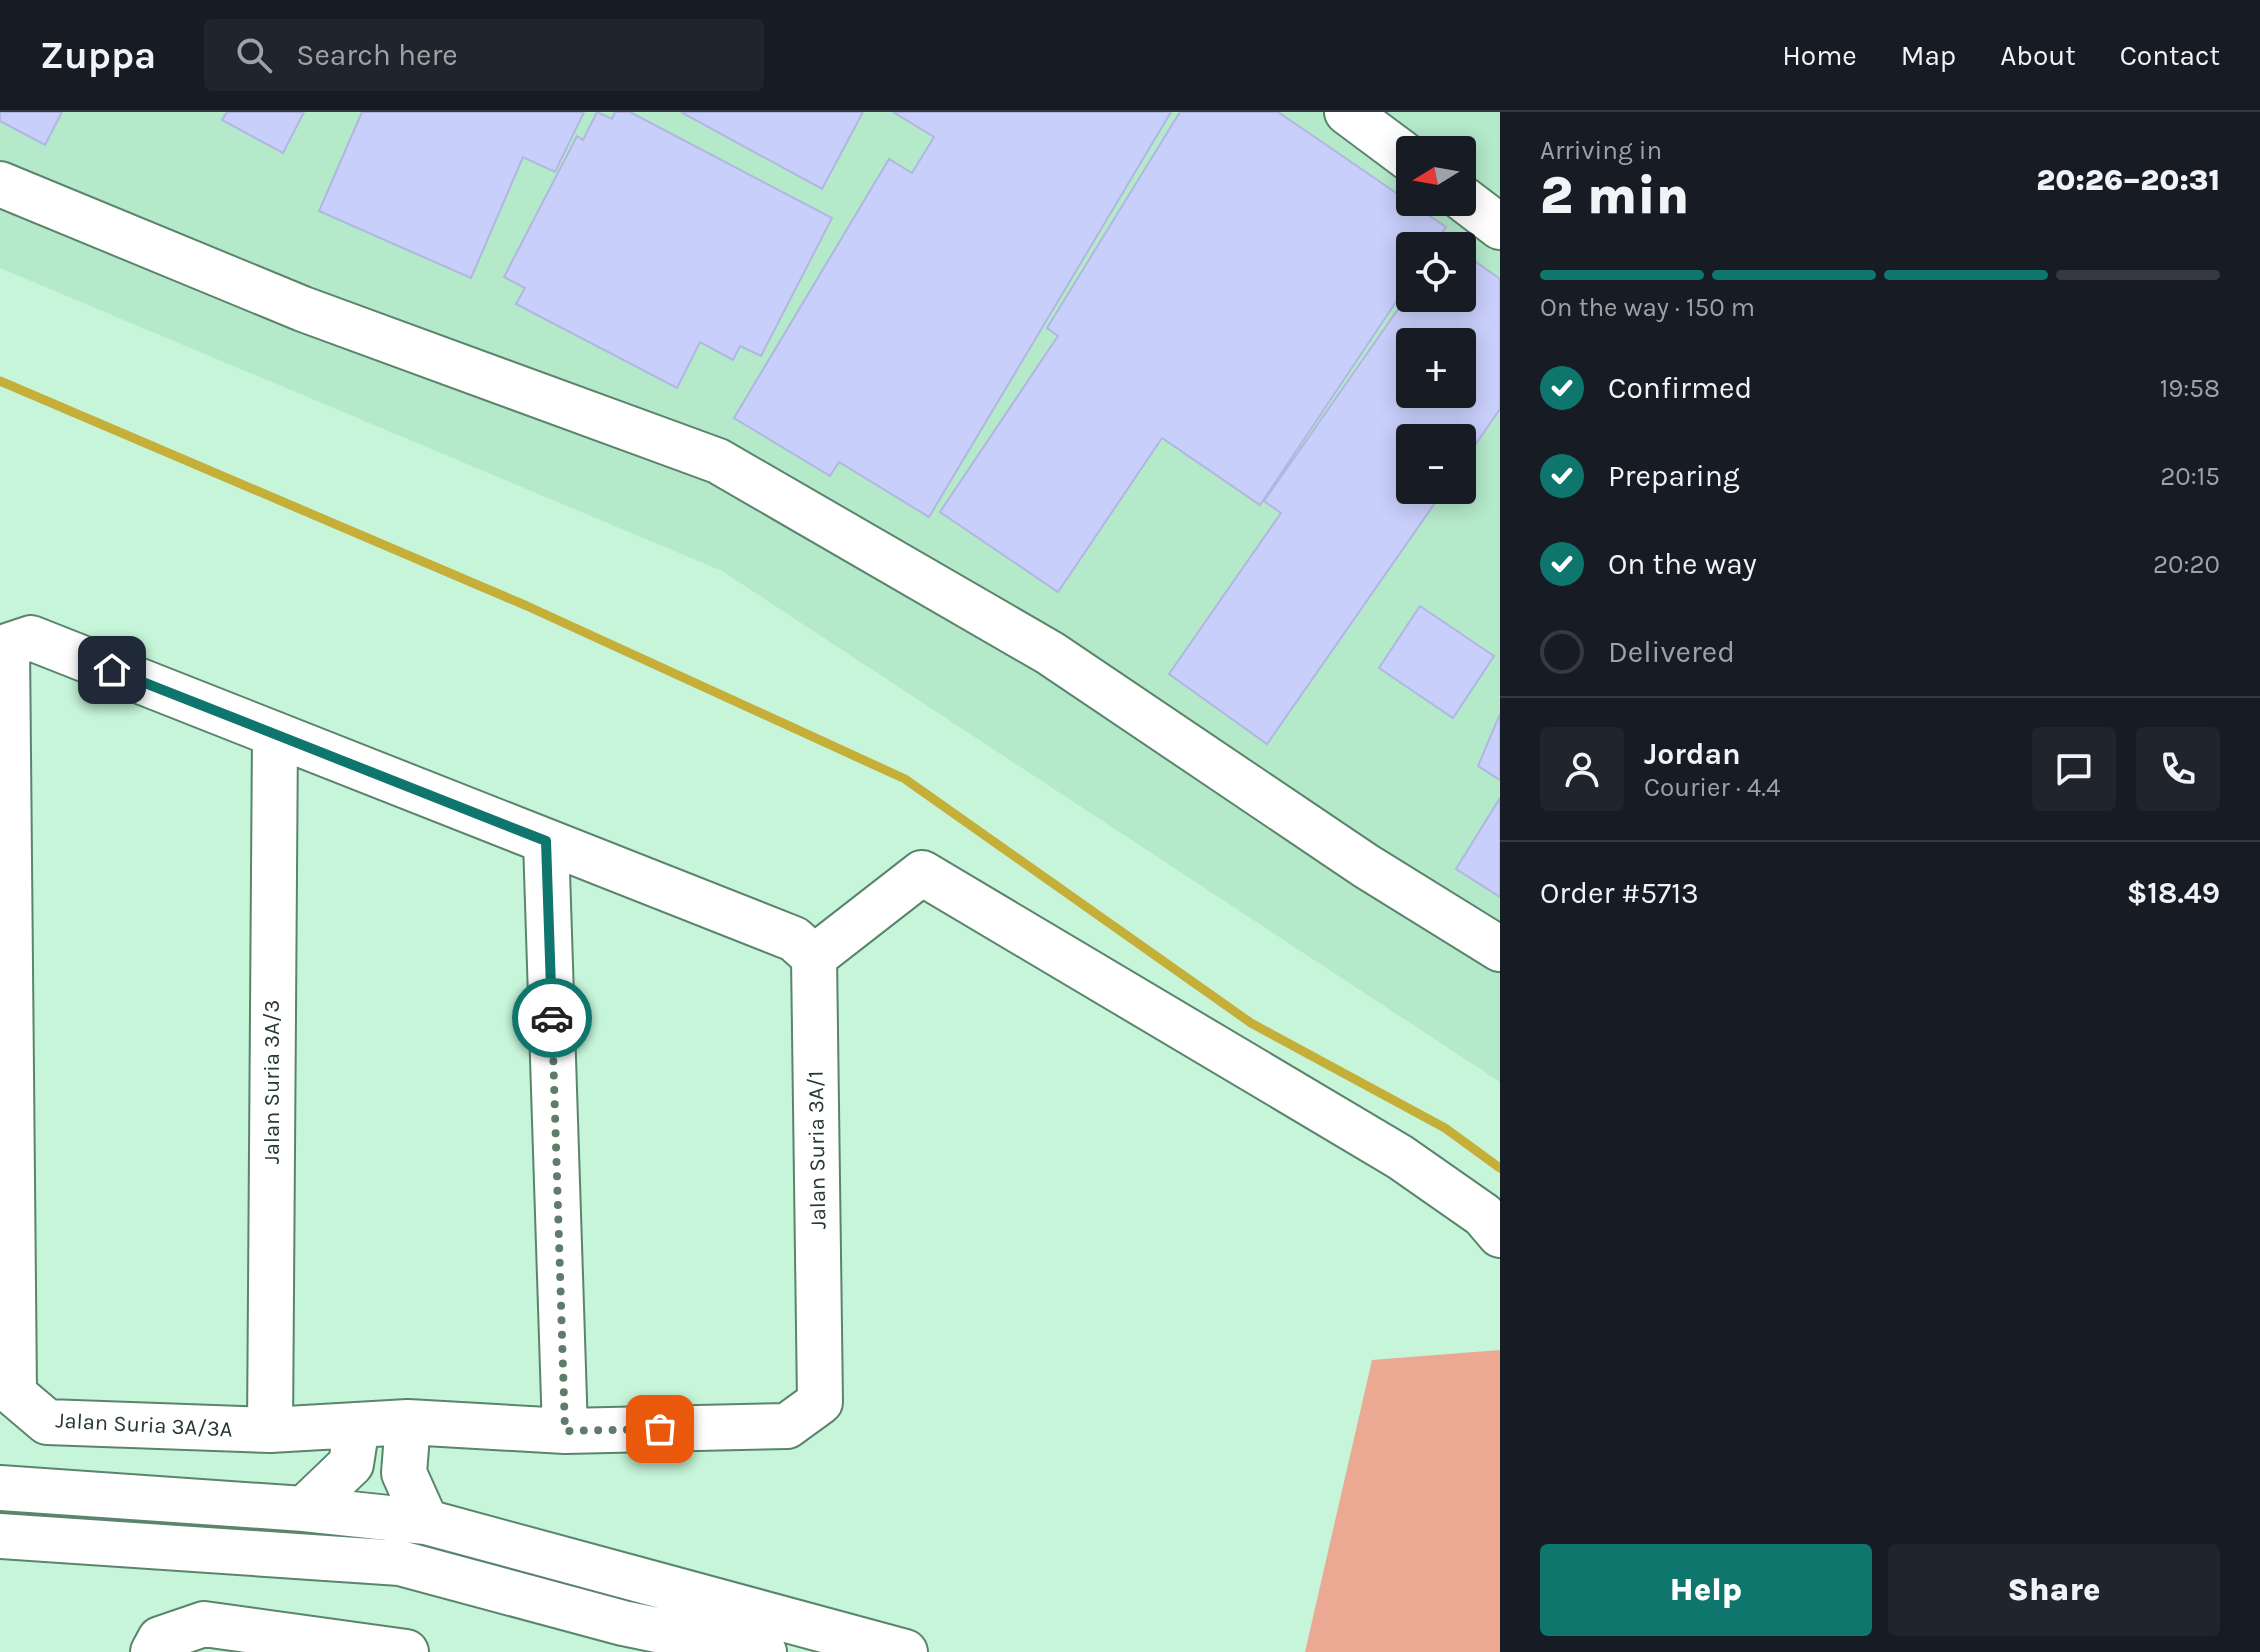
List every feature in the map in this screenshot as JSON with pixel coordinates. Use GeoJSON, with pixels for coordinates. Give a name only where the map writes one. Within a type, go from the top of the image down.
{"type":"FeatureCollection","features":[{"type":"Feature","properties":{"kind":"street"},"geometry":{"type":"LineString","coordinates":[[1347,112],[1396,149]]}},
{"type":"Feature","properties":{"kind":"street"},"geometry":{"type":"LineString","coordinates":[[0,184],[303,309],[718,461],[1050,653],[1366,866],[1500,949]]}},
{"type":"Feature","properties":{"kind":"street"},"geometry":{"type":"LineString","coordinates":[[1476,209],[1500,227]]}},
{"type":"Feature","properties":{"kind":"street","name":"Jalan Suria 3A/3A"},"geometry":{"type":"LineString","coordinates":[[275,734],[31,638],[7,646],[14,1394],[47,1422],[270,1430],[408,1422]]}},
{"type":"Feature","properties":{"kind":"street"},"geometry":{"type":"LineString","coordinates":[[275,734],[794,939],[814,957],[922,873],[1400,1157],[1483,1215],[1500,1235]]}},
{"type":"Feature","properties":{"kind":"street","name":"Jalan Suria 3A/3"},"geometry":{"type":"LineString","coordinates":[[270,1430],[275,734]]}},
{"type":"Feature","properties":{"kind":"street"},"geometry":{"type":"LineString","coordinates":[[546,841],[565,1431]]}},
{"type":"Feature","properties":{"kind":"street","name":"Jalan Suria 3A/1"},"geometry":{"type":"LineString","coordinates":[[408,1422],[565,1431],[787,1426],[820,1402],[814,957]]}},
{"type":"Feature","properties":{"kind":"street"},"geometry":{"type":"LineString","coordinates":[[408,1422],[404,1473],[426,1522]]}},
{"type":"Feature","properties":{"kind":"street"},"geometry":{"type":"LineString","coordinates":[[304,1509],[351,1464],[357,1425]]}},
{"type":"Feature","properties":{"kind":"street"},"geometry":{"type":"LineString","coordinates":[[0,1488],[304,1509],[426,1522],[905,1652]]}},
{"type":"Feature","properties":{"kind":"street"},"geometry":{"type":"LineString","coordinates":[[0,1536],[400,1563],[628,1637],[741,1650]]}},
{"type":"Feature","properties":{"kind":"street"},"geometry":{"type":"LineString","coordinates":[[156,1645],[204,1624],[406,1652]]}},
{"type":"Feature","properties":{"kind":"shaded area"},"geometry":{"type":"Polygon","coordinates":[[[0,112],[1500,112],[1500,1082],[722,571],[0,268],[0,112]]]}},
{"type":"Feature","properties":{"kind":"shaded area"},"geometry":{"type":"Polygon","coordinates":[[[1500,1350],[1500,1652],[1305,1652],[1372,1360],[1500,1350]]]}},
{"type":"Feature","properties":{"kind":"building"},"geometry":{"type":"Polygon","coordinates":[[[0,112],[62,112],[45,145],[0,121],[0,112]]]}},
{"type":"Feature","properties":{"kind":"building"},"geometry":{"type":"Polygon","coordinates":[[[227,112],[304,112],[283,153],[222,120],[227,112]]]}},
{"type":"Feature","properties":{"kind":"building"},"geometry":{"type":"Polygon","coordinates":[[[362,112],[584,112],[555,172],[523,157],[471,278],[319,211],[362,112]]]}},
{"type":"Feature","properties":{"kind":"building"},"geometry":{"type":"Polygon","coordinates":[[[597,112],[612,119],[615,112],[630,112],[832,218],[761,356],[740,346],[733,360],[700,342],[677,388],[516,304],[525,288],[504,277],[577,136],[583,140],[597,112]]]}},
{"type":"Feature","properties":{"kind":"building"},"geometry":{"type":"Polygon","coordinates":[[[681,112],[863,112],[822,189],[681,112]]]}},
{"type":"Feature","properties":{"kind":"building"},"geometry":{"type":"Polygon","coordinates":[[[893,112],[1171,112],[929,517],[839,462],[830,476],[734,418],[889,159],[912,173],[934,137],[893,112]]]}},
{"type":"Feature","properties":{"kind":"building"},"geometry":{"type":"Polygon","coordinates":[[[1180,112],[1278,112],[1396,193],[1396,216],[1430,216],[1446,227],[1443,232],[1396,232],[1396,302],[1260,505],[1162,438],[1058,592],[940,512],[1058,336],[1047,328],[1180,112]]]}},
{"type":"Feature","properties":{"kind":"building"},"geometry":{"type":"Polygon","coordinates":[[[1476,262],[1500,279],[1500,409],[1476,444],[1476,424],[1396,424],[1396,504],[1434,504],[1267,744],[1169,674],[1281,513],[1264,501],[1396,312],[1476,312],[1476,262]]]}},
{"type":"Feature","properties":{"kind":"building"},"geometry":{"type":"Polygon","coordinates":[[[1420,606],[1494,656],[1453,718],[1379,668],[1420,606]]]}},
{"type":"Feature","properties":{"kind":"building"},"geometry":{"type":"Polygon","coordinates":[[[1500,714],[1500,780],[1478,766],[1500,714]]]}},
{"type":"Feature","properties":{"kind":"building"},"geometry":{"type":"Polygon","coordinates":[[[1500,798],[1500,897],[1456,869],[1500,798]]]}},
{"type":"Feature","properties":{"kind":"waterway"},"geometry":{"type":"LineString","coordinates":[[0,381],[527,606],[905,779],[1251,1023],[1445,1128],[1500,1168]]}},
{"type":"Feature","properties":{"kind":"way so far"},"geometry":{"type":"LineString","coordinates":[[552,1018],[565,1431],[660,1429]]}},
{"type":"Feature","properties":{"kind":"route"},"geometry":{"type":"LineString","coordinates":[[112,670],[546,841],[552,1018]]}}]}
